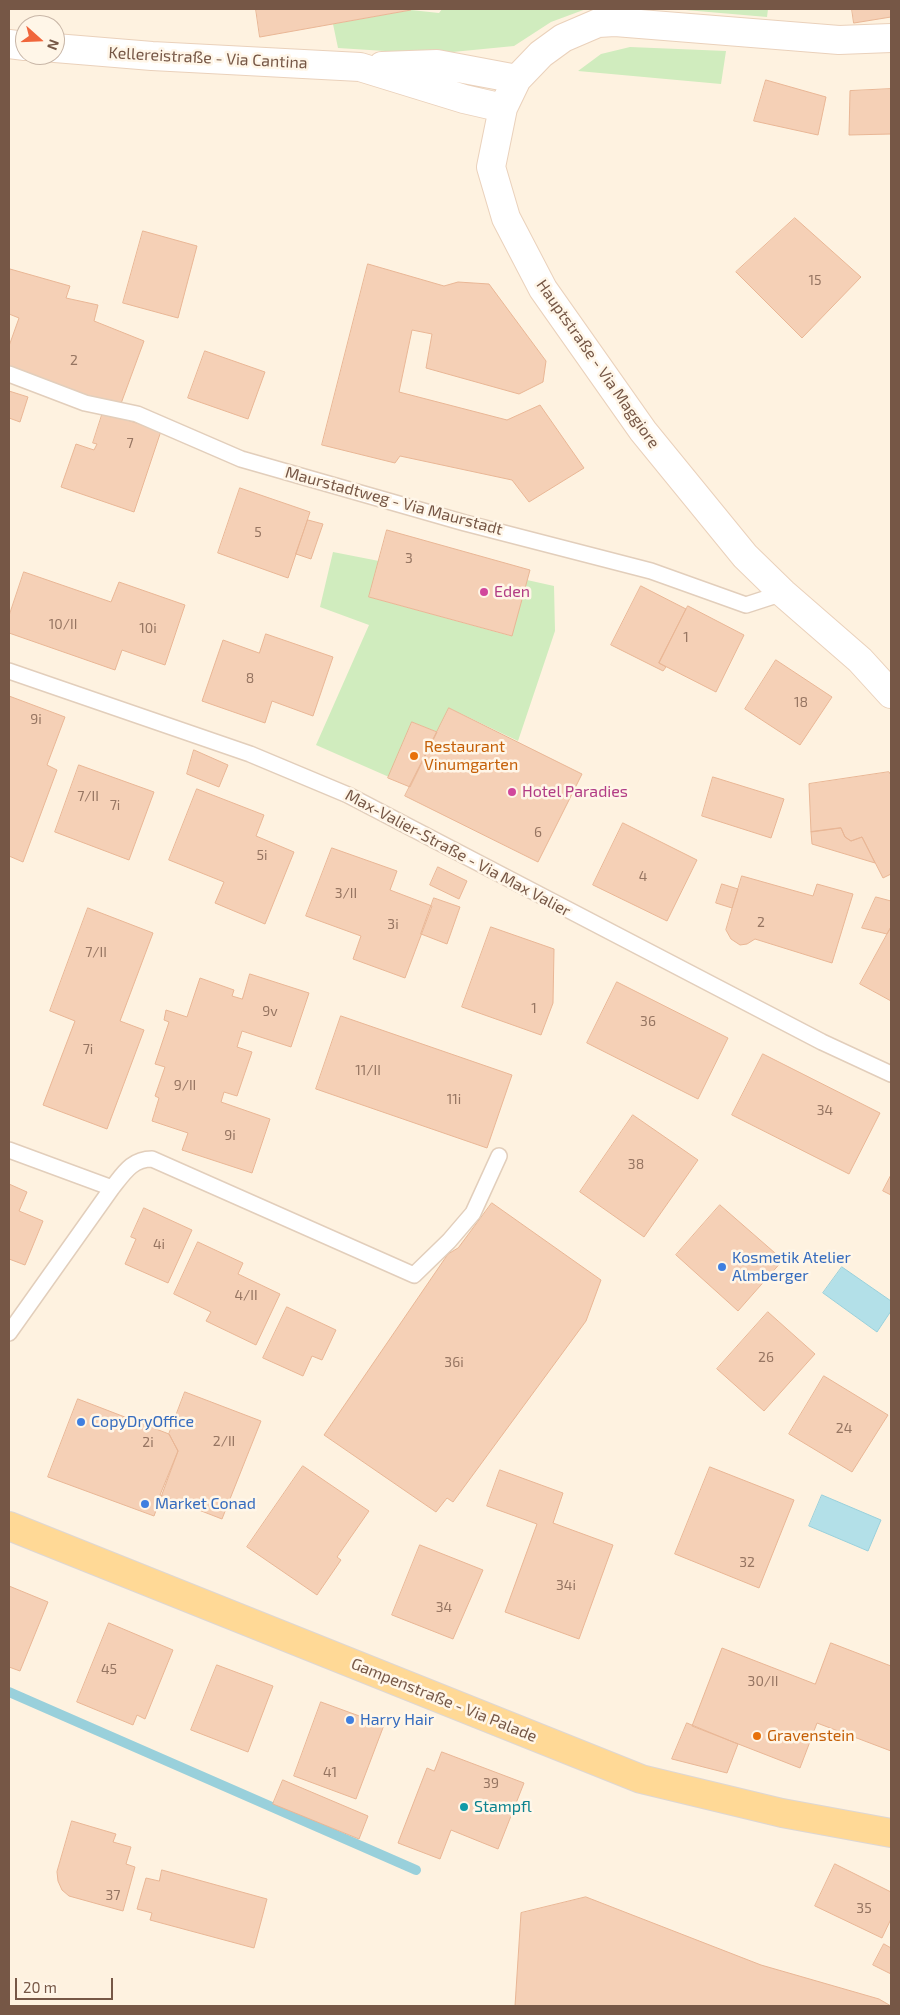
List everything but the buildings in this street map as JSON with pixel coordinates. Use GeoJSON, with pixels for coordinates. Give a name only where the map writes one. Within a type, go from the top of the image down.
{"type":"FeatureCollection","features":[{"type":"Feature","properties":{"kind":"main road","name":"Gampenstraße - Via Palade"},"geometry":{"type":"LineString","coordinates":[[9,1526],[641,1778],[782,1813],[891,1834]]}},
{"type":"Feature","properties":{"kind":"street","name":"Hauptstraße - Via Maggiore"},"geometry":{"type":"LineString","coordinates":[[891,38],[839,40],[729,30],[615,22],[598,23],[563,38],[541,54],[517,80],[503,108],[491,167],[506,218],[543,290],[643,431],[745,556],[783,593],[860,660],[891,694]]}},
{"type":"Feature","properties":{"kind":"street","name":"Kellereistraße - Via Cantina"},"geometry":{"type":"LineString","coordinates":[[65,49],[152,56],[360,68],[437,64],[517,80]]}},
{"type":"Feature","properties":{"kind":"street","name":"Kellereistraße - Via Cantina"},"geometry":{"type":"LineString","coordinates":[[360,68],[464,99],[503,108]]}},
{"type":"Feature","properties":{"kind":"lane","name":"Maurstadtweg - Via Maurstadt"},"geometry":{"type":"LineString","coordinates":[[9,374],[85,403],[137,414],[241,459],[465,523],[651,571],[746,605],[783,593]]}},
{"type":"Feature","properties":{"kind":"lane","name":"Max-Valier-Straße - Via Max Valier"},"geometry":{"type":"LineString","coordinates":[[9,671],[250,754],[348,795],[814,1038],[891,1074]]}},
{"type":"Feature","properties":{"kind":"lane"},"geometry":{"type":"LineString","coordinates":[[9,1150],[112,1188]]}},
{"type":"Feature","properties":{"kind":"lane"},"geometry":{"type":"LineString","coordinates":[[9,1333],[112,1188],[131,1165],[140,1159],[152,1159],[414,1275],[449,1241],[473,1213],[499,1156]]}},
{"type":"Feature","properties":{"kind":"green space"},"geometry":{"type":"Polygon","coordinates":[[[442,9],[586,9],[551,22],[514,46],[432,54],[338,48],[333,24],[411,10],[439,13],[442,9]]]}},
{"type":"Feature","properties":{"kind":"green space"},"geometry":{"type":"Polygon","coordinates":[[[674,9],[768,9],[767,17],[674,9]]]}},
{"type":"Feature","properties":{"kind":"green space"},"geometry":{"type":"Polygon","coordinates":[[[630,47],[726,51],[721,84],[578,71],[601,54],[630,47]]]}},
{"type":"Feature","properties":{"kind":"green space"},"geometry":{"type":"Polygon","coordinates":[[[333,552],[379,561],[369,597],[511,636],[527,580],[554,586],[555,631],[518,741],[449,708],[437,732],[412,722],[389,777],[316,745],[369,625],[320,607],[333,552]]]}},
{"type":"Feature","properties":{"kind":"water"},"geometry":{"type":"Polygon","coordinates":[[[842,1267],[891,1301],[891,1311],[877,1332],[823,1293],[842,1267]]]}},
{"type":"Feature","properties":{"kind":"water"},"geometry":{"type":"Polygon","coordinates":[[[822,1495],[881,1520],[868,1551],[809,1526],[822,1495]]]}},
{"type":"Feature","properties":{"kind":"waterway"},"geometry":{"type":"LineString","coordinates":[[9,1692],[416,1870]]}},
{"type":"Feature","properties":{"kind":"place","name":"Eden"},"geometry":{"type":"Point","coordinates":[484,592]}},
{"type":"Feature","properties":{"kind":"place","name":"Restaurant Vinumgarten"},"geometry":{"type":"Point","coordinates":[414,756]}},
{"type":"Feature","properties":{"kind":"place","name":"Hotel Paradies"},"geometry":{"type":"Point","coordinates":[512,792]}},
{"type":"Feature","properties":{"kind":"place","name":"Kosmetik Atelier Almberger"},"geometry":{"type":"Point","coordinates":[722,1267]}},
{"type":"Feature","properties":{"kind":"place","name":"CopyDryOffice"},"geometry":{"type":"Point","coordinates":[81,1422]}},
{"type":"Feature","properties":{"kind":"place","name":"Market Conad"},"geometry":{"type":"Point","coordinates":[145,1504]}},
{"type":"Feature","properties":{"kind":"place","name":"Harry Hair"},"geometry":{"type":"Point","coordinates":[350,1720]}},
{"type":"Feature","properties":{"kind":"place","name":"Gravenstein"},"geometry":{"type":"Point","coordinates":[757,1736]}},
{"type":"Feature","properties":{"kind":"place","name":"Stampfl"},"geometry":{"type":"Point","coordinates":[464,1807]}}]}
